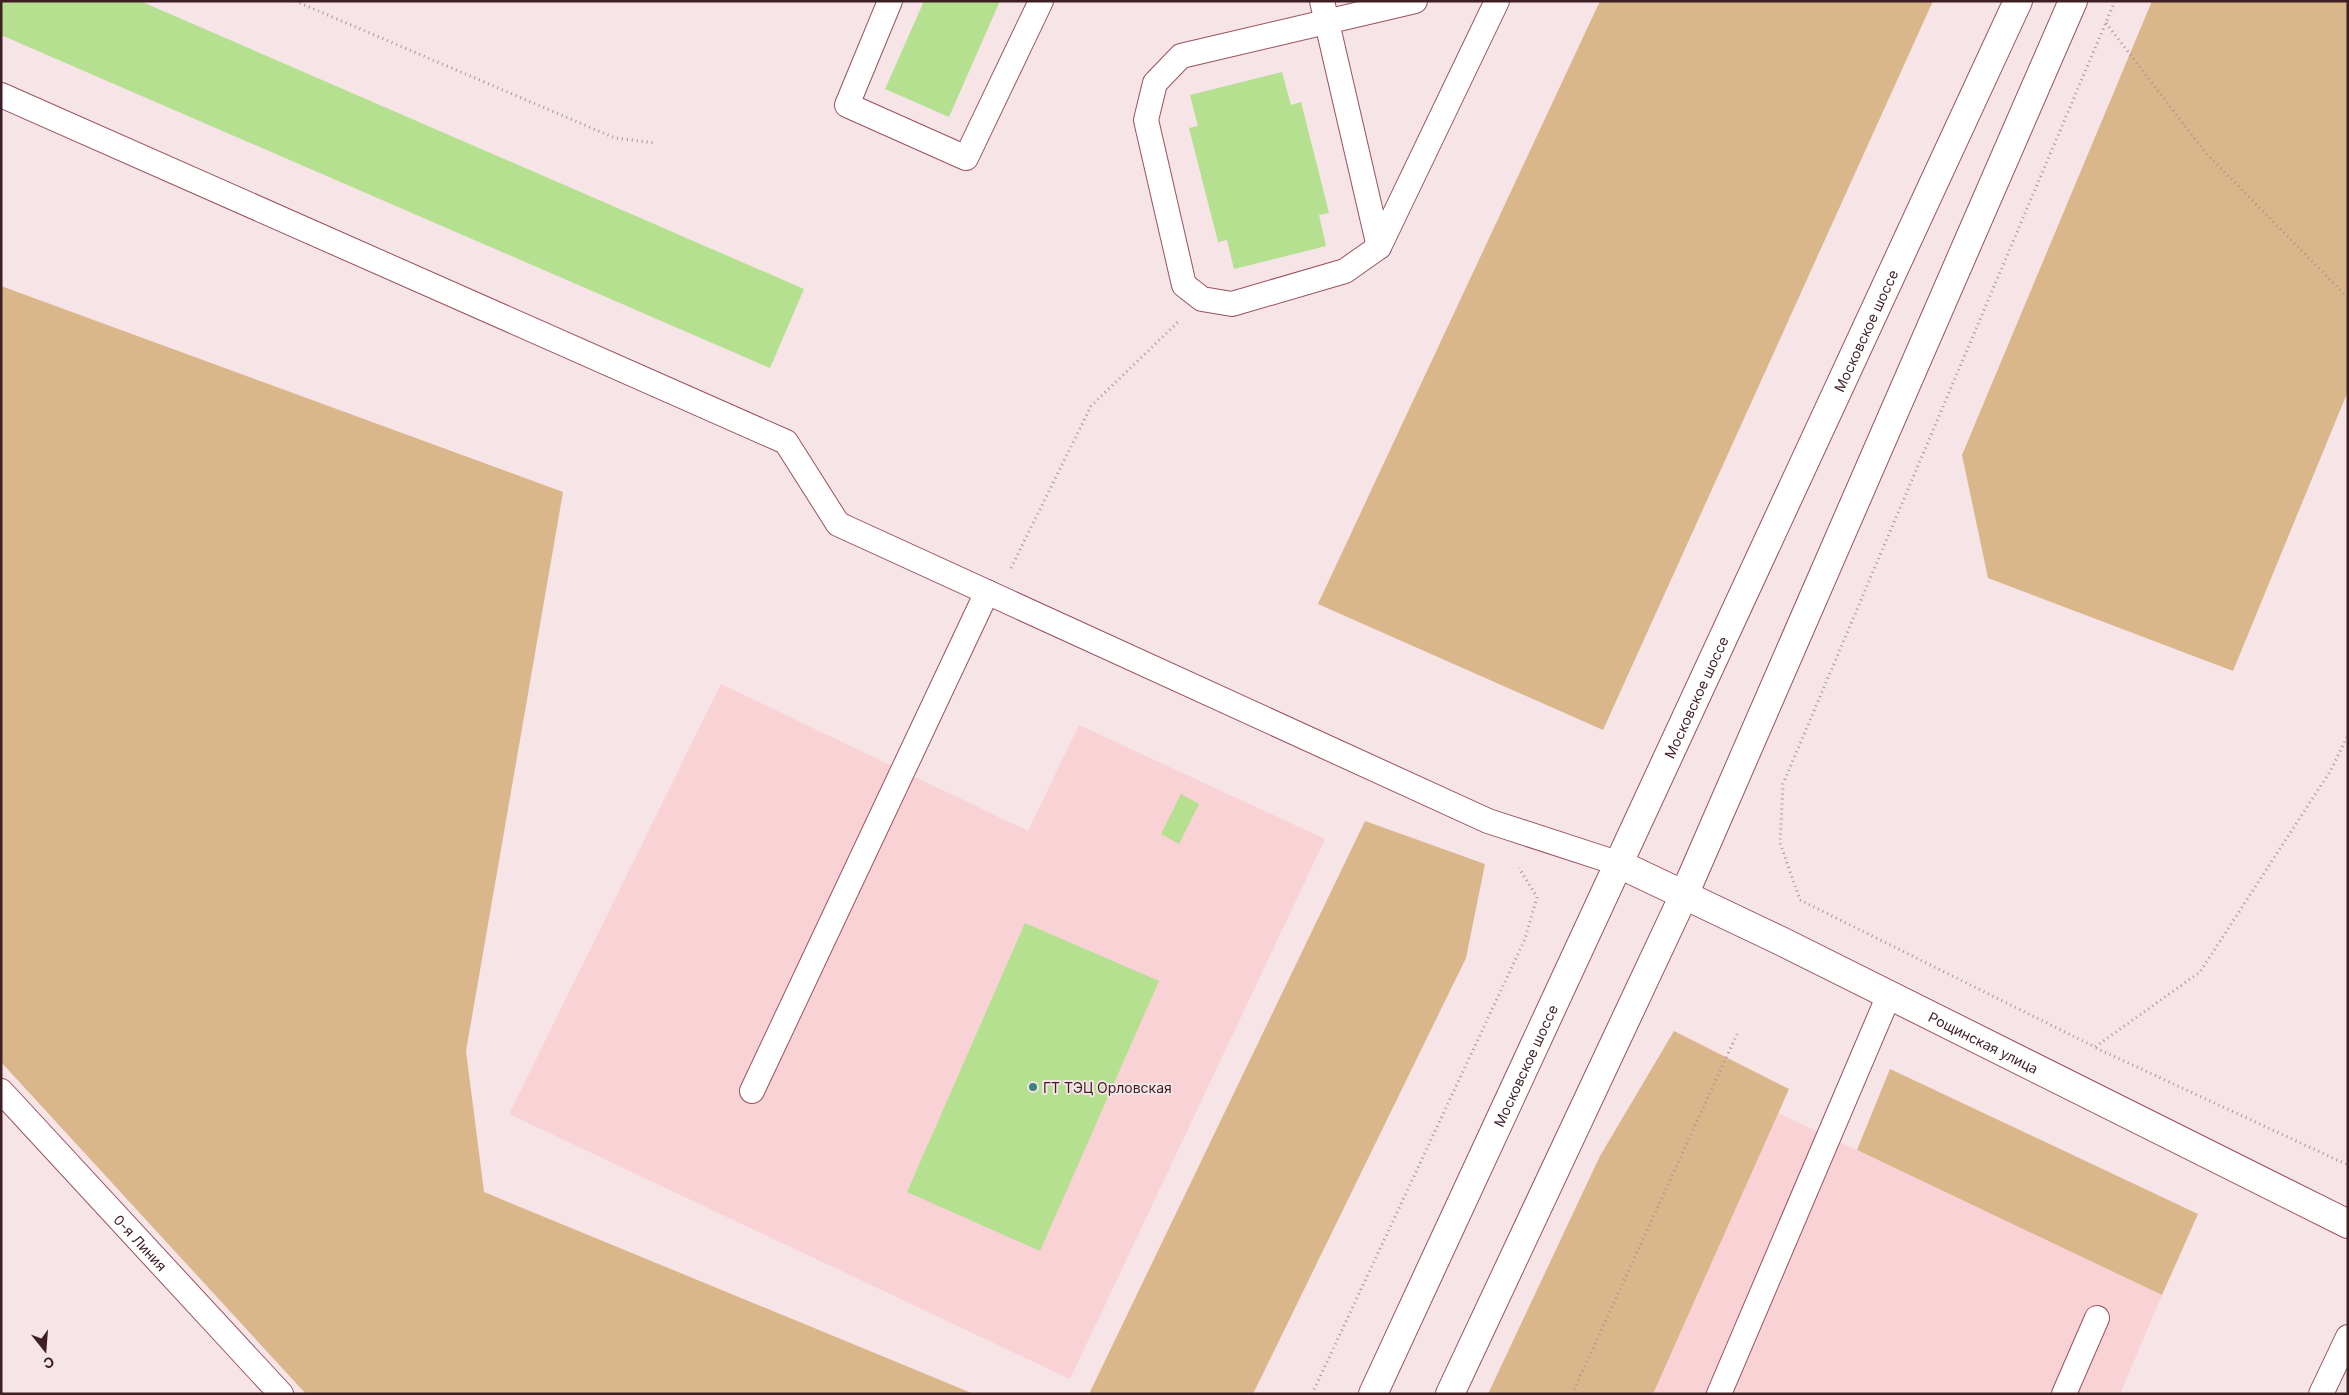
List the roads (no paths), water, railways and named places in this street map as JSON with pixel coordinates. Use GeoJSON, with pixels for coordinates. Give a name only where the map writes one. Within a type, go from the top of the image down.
{"type":"FeatureCollection","features":[{"type":"Feature","properties":{"kind":"main road","name":"Московское шоссе"},"geometry":{"type":"LineString","coordinates":[[1373,1394],[1617,862],[2018,1]]}},
{"type":"Feature","properties":{"kind":"main road"},"geometry":{"type":"LineString","coordinates":[[1450,1394],[1684,895],[2073,1]]}},
{"type":"Feature","properties":{"kind":"main road","name":"Рощинская улица"},"geometry":{"type":"LineString","coordinates":[[1617,862],[1890,995],[2348,1224]]}},
{"type":"Feature","properties":{"kind":"lane"},"geometry":{"type":"LineString","coordinates":[[890,1],[847,105],[966,158],[1041,1]]}},
{"type":"Feature","properties":{"kind":"lane"},"geometry":{"type":"LineString","coordinates":[[1416,1],[1323,11],[1182,56],[1154,83],[1146,120],[1184,285],[1202,299],[1232,304],[1345,271],[1379,247],[1497,1]]}},
{"type":"Feature","properties":{"kind":"lane"},"geometry":{"type":"LineString","coordinates":[[1323,11],[1379,247]]}},
{"type":"Feature","properties":{"kind":"lane"},"geometry":{"type":"LineString","coordinates":[[1,96],[786,442],[838,524],[1488,821],[1617,862]]}},
{"type":"Feature","properties":{"kind":"lane"},"geometry":{"type":"LineString","coordinates":[[752,1091],[992,594]]}},
{"type":"Feature","properties":{"kind":"lane"},"geometry":{"type":"LineString","coordinates":[[1719,1394],[1890,995]]}},
{"type":"Feature","properties":{"kind":"lane","name":"0-я Линия"},"geometry":{"type":"LineString","coordinates":[[1,1091],[281,1394]]}},
{"type":"Feature","properties":{"kind":"lane"},"geometry":{"type":"LineString","coordinates":[[2064,1394],[2098,1318]]}},
{"type":"Feature","properties":{"kind":"lane"},"geometry":{"type":"LineString","coordinates":[[2321,1394],[2348,1337]]}},
{"type":"Feature","properties":{"kind":"place","name":"ГТ ТЭЦ Орловская"},"geometry":{"type":"Point","coordinates":[1033,1087]}}]}
